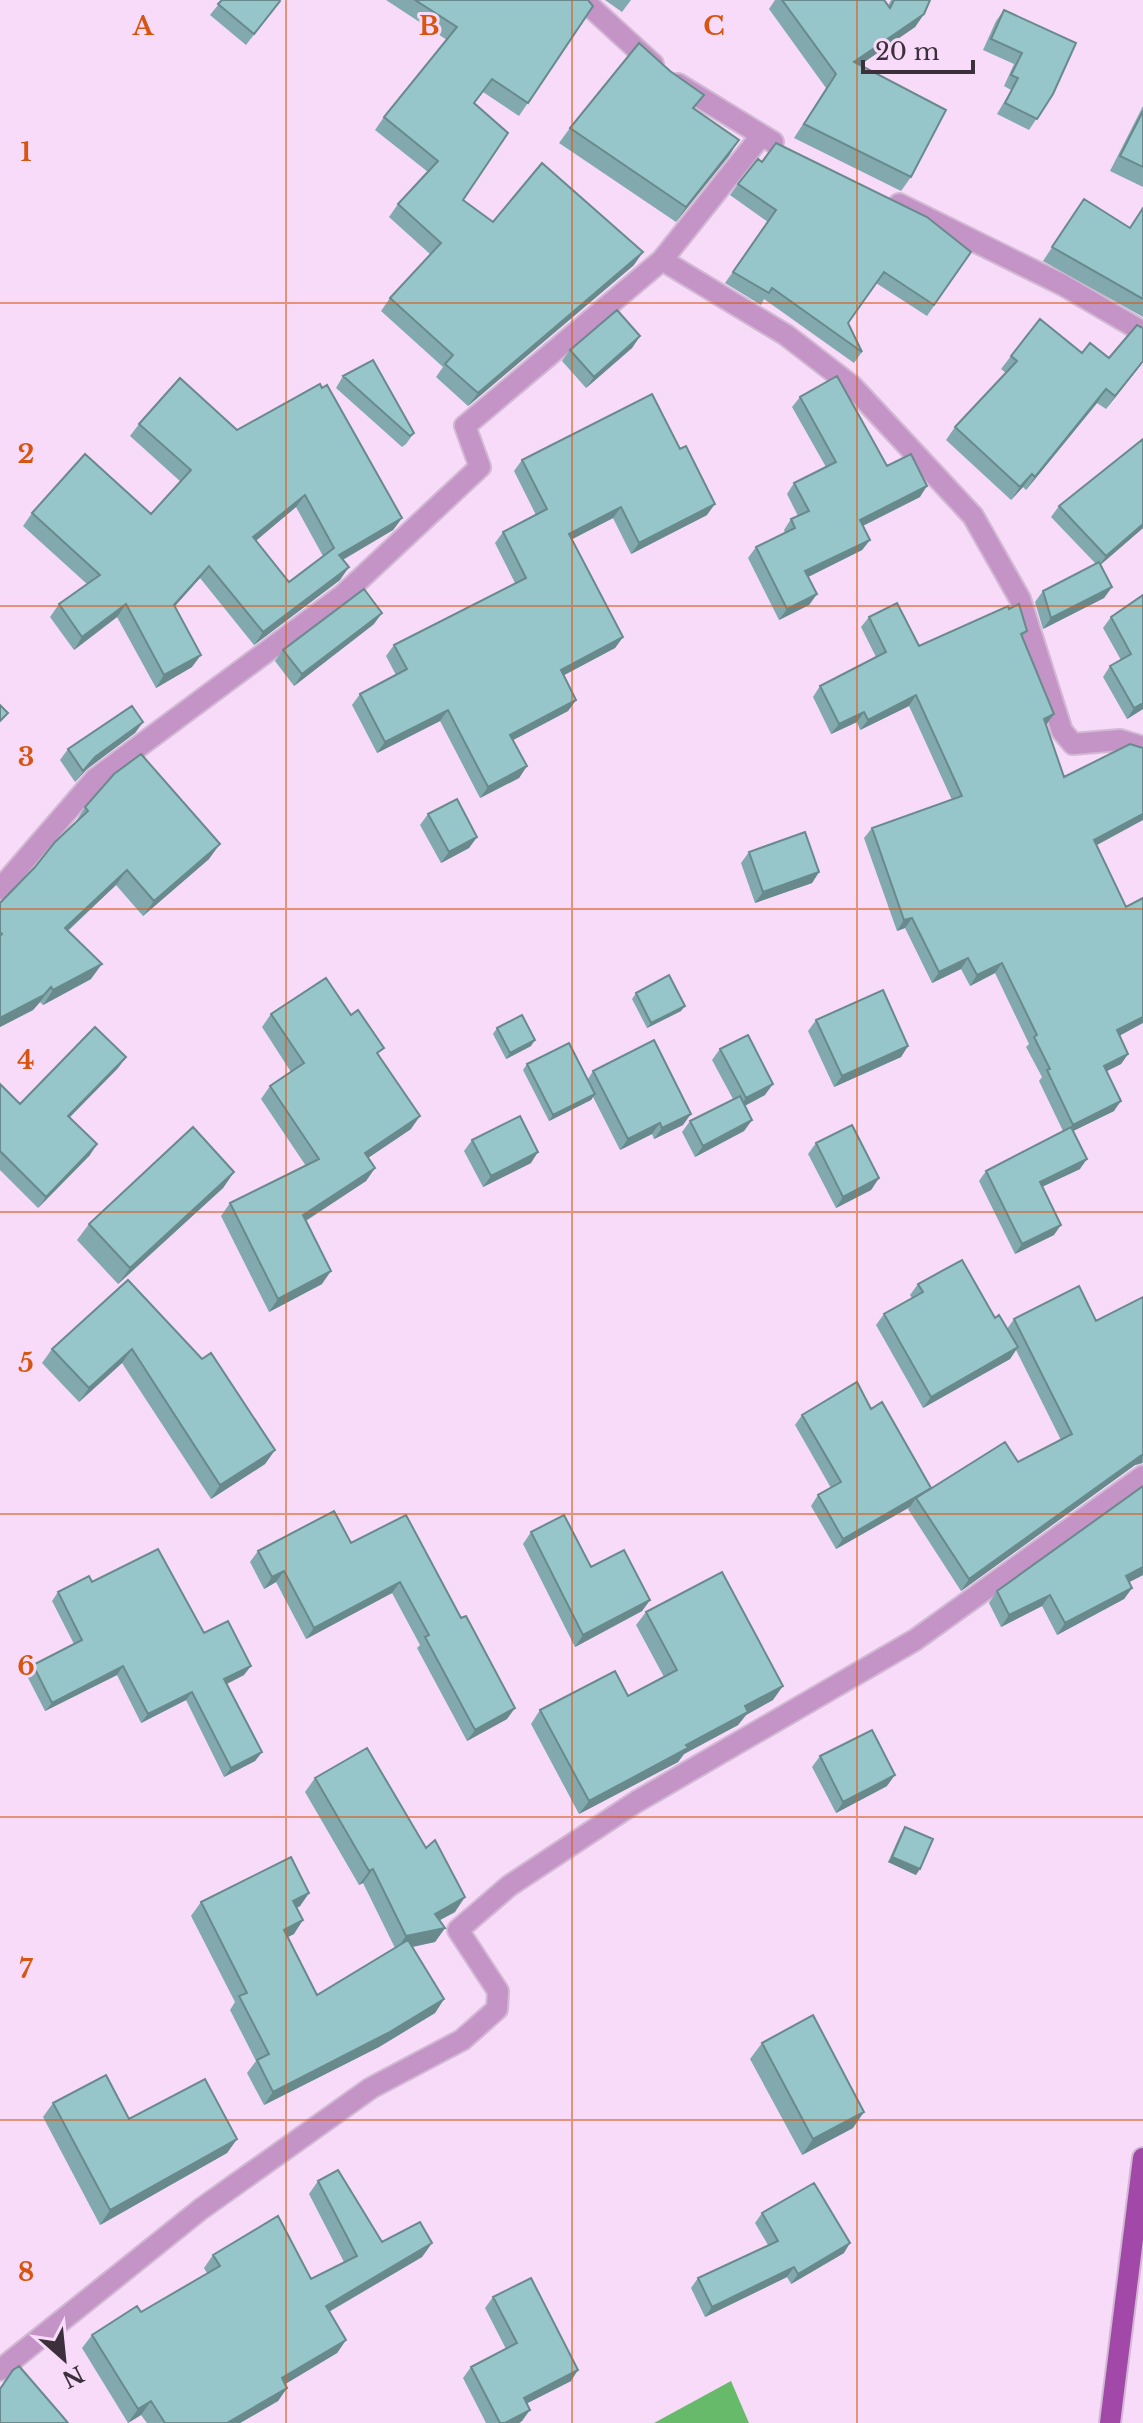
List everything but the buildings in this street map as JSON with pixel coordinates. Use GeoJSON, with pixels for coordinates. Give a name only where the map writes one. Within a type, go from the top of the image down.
{"type":"FeatureCollection","features":[{"type":"Feature","properties":{"kind":"main road"},"geometry":{"type":"LineString","coordinates":[[1110,2423],[1143,2158]]}},
{"type":"Feature","properties":{"kind":"street"},"geometry":{"type":"LineString","coordinates":[[583,0],[668,77],[761,136],[789,150]]}},
{"type":"Feature","properties":{"kind":"street"},"geometry":{"type":"LineString","coordinates":[[0,889],[95,779],[343,595],[480,467],[465,426],[662,260],[761,136]]}},
{"type":"Feature","properties":{"kind":"street"},"geometry":{"type":"LineString","coordinates":[[888,198],[1063,285],[1143,332]]}},
{"type":"Feature","properties":{"kind":"street"},"geometry":{"type":"LineString","coordinates":[[662,260],[786,335],[852,386],[973,516],[1020,599],[1062,731],[1073,744],[1120,740],[1143,747]]}},
{"type":"Feature","properties":{"kind":"street"},"geometry":{"type":"LineString","coordinates":[[0,2370],[201,2209],[371,2088],[462,2040],[497,2009],[498,1991],[458,1930],[509,1886],[636,1802],[915,1640],[1143,1476]]}},
{"type":"Feature","properties":{"kind":"shaded area"},"geometry":{"type":"Polygon","coordinates":[[[731,2381],[749,2423],[654,2423],[731,2381]]]}}]}
